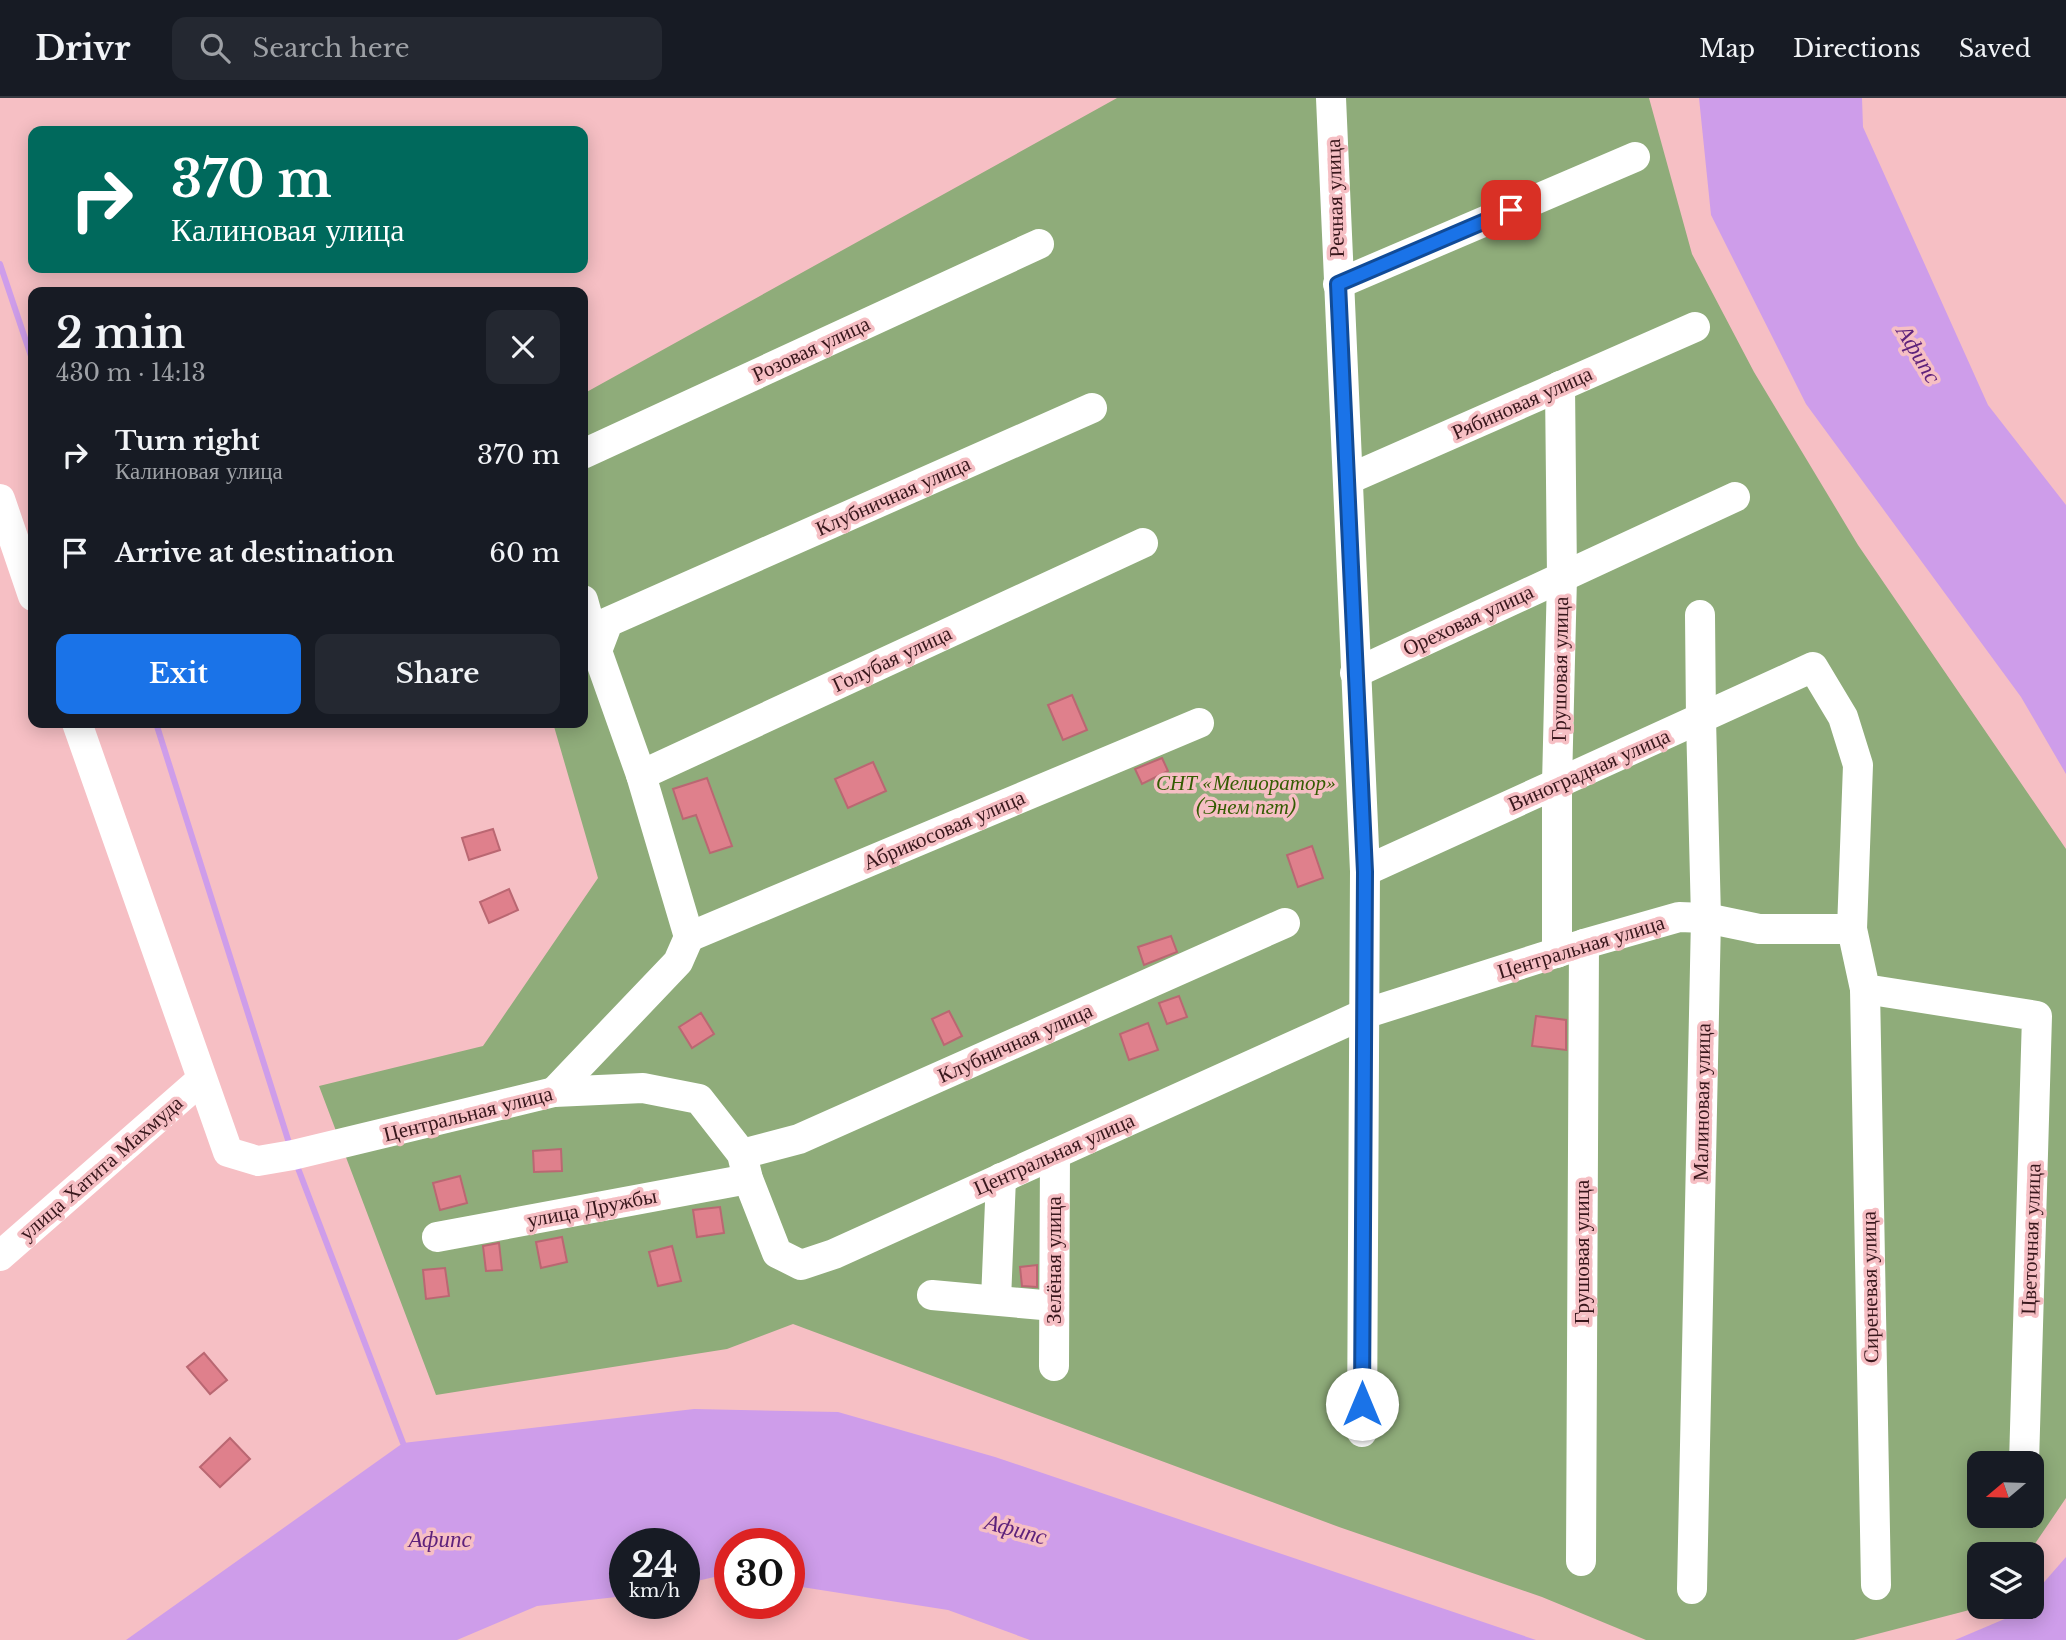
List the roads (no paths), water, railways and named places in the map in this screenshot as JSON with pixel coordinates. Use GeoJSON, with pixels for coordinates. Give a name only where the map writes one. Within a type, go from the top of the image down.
{"type":"FeatureCollection","features":[{"type":"Feature","properties":{"kind":"street","name":"Речная улица"},"geometry":{"type":"LineString","coordinates":[[1331,98],[1365,872],[1362,1432]]}},
{"type":"Feature","properties":{"kind":"street"},"geometry":{"type":"LineString","coordinates":[[1338,284],[1635,157]]}},
{"type":"Feature","properties":{"kind":"street","name":"Розовая улица"},"geometry":{"type":"LineString","coordinates":[[588,452],[1039,244]]}},
{"type":"Feature","properties":{"kind":"street","name":"Рябиновая улица"},"geometry":{"type":"LineString","coordinates":[[1349,479],[1695,327]]}},
{"type":"Feature","properties":{"kind":"street","name":"Грушовая улица"},"geometry":{"type":"LineString","coordinates":[[1560,386],[1562,577],[1557,784],[1571,948],[1581,1560]]}},
{"type":"Feature","properties":{"kind":"street","name":"Клубничная улица"},"geometry":{"type":"LineString","coordinates":[[597,652],[608,622],[1092,408]]}},
{"type":"Feature","properties":{"kind":"street","name":"Ореховая улица"},"geometry":{"type":"LineString","coordinates":[[1355,673],[1735,497]]}},
{"type":"Feature","properties":{"kind":"street"},"geometry":{"type":"LineString","coordinates":[[3,521],[28,584]]}},
{"type":"Feature","properties":{"kind":"street","name":"Голубая улица"},"geometry":{"type":"LineString","coordinates":[[641,775],[1143,543]]}},
{"type":"Feature","properties":{"kind":"street","name":"Малиновая улица"},"geometry":{"type":"LineString","coordinates":[[1692,1589],[1706,918],[1700,615]]}},
{"type":"Feature","properties":{"kind":"street"},"geometry":{"type":"LineString","coordinates":[[554,1092],[678,962],[689,937],[641,775],[597,652],[588,619]]}},
{"type":"Feature","properties":{"kind":"street","name":"Виноградная улица"},"geometry":{"type":"LineString","coordinates":[[1365,872],[1813,667],[1843,717],[1858,765],[1852,929]]}},
{"type":"Feature","properties":{"kind":"street","name":"Абрикосовая улица"},"geometry":{"type":"LineString","coordinates":[[689,937],[1199,723]]}},
{"type":"Feature","properties":{"kind":"street"},"geometry":{"type":"LineString","coordinates":[[79,728],[201,1080]]}},
{"type":"Feature","properties":{"kind":"street","name":"Центральная улица"},"geometry":{"type":"LineString","coordinates":[[201,1080],[228,1152],[258,1161],[342,1145],[554,1092],[643,1088],[699,1099],[745,1166],[777,1253],[801,1265],[834,1254],[1364,1014],[1571,948],[1679,917],[1706,918],[1759,929],[1852,929]]}},
{"type":"Feature","properties":{"kind":"street","name":"Клубничная улица"},"geometry":{"type":"LineString","coordinates":[[745,1166],[799,1139],[1285,923]]}},
{"type":"Feature","properties":{"kind":"street"},"geometry":{"type":"LineString","coordinates":[[1852,929],[1865,989]]}},
{"type":"Feature","properties":{"kind":"street","name":"Цветочная улица"},"geometry":{"type":"LineString","coordinates":[[1865,989],[2037,1016],[2024,1451]]}},
{"type":"Feature","properties":{"kind":"street","name":"Сиреневая улица"},"geometry":{"type":"LineString","coordinates":[[1865,989],[1876,1585]]}},
{"type":"Feature","properties":{"kind":"street","name":"улица Хатита Махмуда"},"geometry":{"type":"LineString","coordinates":[[0,1256],[201,1080]]}},
{"type":"Feature","properties":{"kind":"street","name":"Зелёная улица"},"geometry":{"type":"LineString","coordinates":[[1054,1366],[1055,1154]]}},
{"type":"Feature","properties":{"kind":"street","name":"улица Дружбы"},"geometry":{"type":"LineString","coordinates":[[437,1237],[745,1166]]}},
{"type":"Feature","properties":{"kind":"street"},"geometry":{"type":"LineString","coordinates":[[996,1300],[1001,1178]]}},
{"type":"Feature","properties":{"kind":"street"},"geometry":{"type":"LineString","coordinates":[[932,1295],[1054,1306]]}},
{"type":"Feature","properties":{"kind":"water","name":"Афипс"},"geometry":{"type":"Polygon","coordinates":[[[1699,98],[1862,98],[1863,127],[1988,405],[2066,505],[2066,774],[2021,697],[1806,404],[1711,215],[1699,98]]]}},
{"type":"Feature","properties":{"kind":"water","name":"Афипс"},"geometry":{"type":"Polygon","coordinates":[[[694,1409],[838,1412],[995,1457],[1536,1640],[1030,1640],[948,1610],[805,1588],[805,1528],[714,1528],[714,1577],[700,1580],[700,1528],[609,1528],[609,1598],[537,1606],[457,1640],[126,1640],[403,1443],[694,1409]]]}},
{"type":"Feature","properties":{"kind":"water"},"geometry":{"type":"Polygon","coordinates":[[[2066,1557],[2066,1640],[1955,1640],[2005,1619],[2044,1619],[2044,1582],[2066,1557]]]}},
{"type":"Feature","properties":{"kind":"waterway"},"geometry":{"type":"LineString","coordinates":[[0,264],[28,347]]}},
{"type":"Feature","properties":{"kind":"waterway"},"geometry":{"type":"LineString","coordinates":[[158,728],[290,1146]]}},
{"type":"Feature","properties":{"kind":"waterway"},"geometry":{"type":"LineString","coordinates":[[296,1163],[403,1443]]}},
{"type":"Feature","properties":{"kind":"park label","name":"СНТ «Мелиоратор» (Энем пгт)"},"geometry":{"type":"Point","coordinates":[1246,795]}}]}
